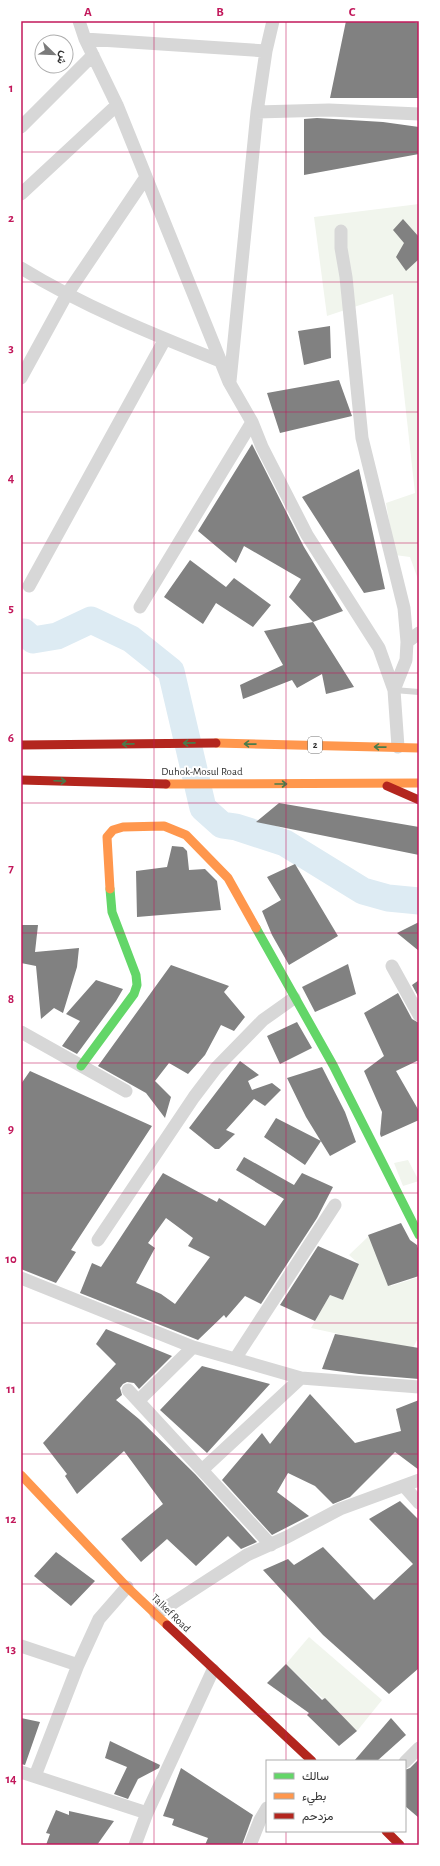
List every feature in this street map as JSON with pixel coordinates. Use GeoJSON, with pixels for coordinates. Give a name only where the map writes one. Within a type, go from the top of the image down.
{"type":"FeatureCollection","features":[{"type":"Feature","properties":{"kind":"main road","name":"2"},"geometry":{"type":"LineString","coordinates":[[21,745],[210,743],[419,748]]}},
{"type":"Feature","properties":{"kind":"main road","name":"Duhok-Mosul Road"},"geometry":{"type":"LineString","coordinates":[[21,780],[173,784],[419,783]]}},
{"type":"Feature","properties":{"kind":"main road"},"geometry":{"type":"LineString","coordinates":[[383,784],[419,800]]}},
{"type":"Feature","properties":{"kind":"main road"},"geometry":{"type":"LineString","coordinates":[[81,1066],[134,994],[137,985],[136,975],[116,924],[110,899],[107,837],[113,830],[123,827],[164,826],[186,835],[228,878],[284,977],[294,998],[333,1065],[419,1235]]}},
{"type":"Feature","properties":{"kind":"main road","name":"Talkef Road"},"geometry":{"type":"LineString","coordinates":[[21,1475],[126,1587],[156,1614],[297,1755],[310,1760]]}},
{"type":"Feature","properties":{"kind":"main road"},"geometry":{"type":"LineString","coordinates":[[387,1837],[400,1845]]}},
{"type":"Feature","properties":{"kind":"street"},"geometry":{"type":"LineString","coordinates":[[79,21],[85,39],[117,106],[220,361],[230,382],[252,422],[262,447],[307,535],[379,648],[394,690],[398,747]]}},
{"type":"Feature","properties":{"kind":"street"},"geometry":{"type":"LineString","coordinates":[[230,382],[257,112],[266,51],[273,21]]}},
{"type":"Feature","properties":{"kind":"street"},"geometry":{"type":"LineString","coordinates":[[85,39],[266,51]]}},
{"type":"Feature","properties":{"kind":"street"},"geometry":{"type":"LineString","coordinates":[[21,127],[93,55]]}},
{"type":"Feature","properties":{"kind":"street"},"geometry":{"type":"LineString","coordinates":[[21,194],[117,106]]}},
{"type":"Feature","properties":{"kind":"street"},"geometry":{"type":"LineString","coordinates":[[257,112],[329,110],[419,114]]}},
{"type":"Feature","properties":{"kind":"street"},"geometry":{"type":"LineString","coordinates":[[21,378],[67,294],[146,178]]}},
{"type":"Feature","properties":{"kind":"street"},"geometry":{"type":"LineString","coordinates":[[341,231],[341,248],[346,277],[362,438],[404,608],[407,642],[405,667],[394,690]]}},
{"type":"Feature","properties":{"kind":"street"},"geometry":{"type":"LineString","coordinates":[[21,268],[67,294],[165,339],[220,361]]}},
{"type":"Feature","properties":{"kind":"street"},"geometry":{"type":"LineString","coordinates":[[29,586],[165,339]]}},
{"type":"Feature","properties":{"kind":"street"},"geometry":{"type":"LineString","coordinates":[[140,607],[252,422]]}},
{"type":"Feature","properties":{"kind":"street"},"geometry":{"type":"LineString","coordinates":[[407,642],[419,633]]}},
{"type":"Feature","properties":{"kind":"street"},"geometry":{"type":"LineString","coordinates":[[392,966],[419,1015]]}},
{"type":"Feature","properties":{"kind":"street"},"geometry":{"type":"LineString","coordinates":[[98,1240],[194,1097],[216,1068],[263,1020],[294,998]]}},
{"type":"Feature","properties":{"kind":"street"},"geometry":{"type":"LineString","coordinates":[[21,1032],[126,1091]]}},
{"type":"Feature","properties":{"kind":"street"},"geometry":{"type":"LineString","coordinates":[[235,1359],[335,1205]]}},
{"type":"Feature","properties":{"kind":"street"},"geometry":{"type":"LineString","coordinates":[[21,1278],[193,1347],[301,1378],[419,1387]]}},
{"type":"Feature","properties":{"kind":"street"},"geometry":{"type":"LineString","coordinates":[[138,1401],[193,1347]]}},
{"type":"Feature","properties":{"kind":"street"},"geometry":{"type":"LineString","coordinates":[[202,1470],[301,1378]]}},
{"type":"Feature","properties":{"kind":"street"},"geometry":{"type":"LineString","coordinates":[[128,1390],[271,1545]]}},
{"type":"Feature","properties":{"kind":"street"},"geometry":{"type":"LineString","coordinates":[[156,1614],[247,1555],[271,1545],[340,1509],[419,1480]]}},
{"type":"Feature","properties":{"kind":"street"},"geometry":{"type":"LineString","coordinates":[[404,1486],[419,1503]]}},
{"type":"Feature","properties":{"kind":"street"},"geometry":{"type":"LineString","coordinates":[[34,1776],[78,1665],[99,1618],[126,1587]]}},
{"type":"Feature","properties":{"kind":"street"},"geometry":{"type":"LineString","coordinates":[[21,1646],[78,1665]]}},
{"type":"Feature","properties":{"kind":"street"},"geometry":{"type":"LineString","coordinates":[[135,1845],[147,1813],[213,1670]]}},
{"type":"Feature","properties":{"kind":"street"},"geometry":{"type":"LineString","coordinates":[[406,1761],[419,1748]]}},
{"type":"Feature","properties":{"kind":"street"},"geometry":{"type":"LineString","coordinates":[[21,1772],[147,1813]]}},
{"type":"Feature","properties":{"kind":"street"},"geometry":{"type":"LineString","coordinates":[[250,1845],[260,1820],[266,1810]]}},
{"type":"Feature","properties":{"kind":"lane"},"geometry":{"type":"LineString","coordinates":[[394,690],[419,692]]}},
{"type":"Feature","properties":{"kind":"shaded area"},"geometry":{"type":"Polygon","coordinates":[[[419,204],[419,582],[410,557],[395,555],[386,503],[415,493],[393,294],[327,316],[314,217],[419,204]]]}},
{"type":"Feature","properties":{"kind":"shaded area"},"geometry":{"type":"Polygon","coordinates":[[[408,1160],[419,1181],[403,1186],[394,1163],[408,1160]]]}},
{"type":"Feature","properties":{"kind":"shaded area"},"geometry":{"type":"Polygon","coordinates":[[[370,1235],[391,1286],[419,1277],[419,1336],[412,1350],[311,1328],[330,1295],[343,1300],[359,1264],[349,1255],[370,1235]]]}},
{"type":"Feature","properties":{"kind":"shaded area"},"geometry":{"type":"Polygon","coordinates":[[[309,1637],[382,1700],[357,1731],[286,1664],[309,1637]]]}},
{"type":"Feature","properties":{"kind":"building"},"geometry":{"type":"Polygon","coordinates":[[[346,21],[409,21],[419,23],[419,98],[330,98],[346,21]]]}},
{"type":"Feature","properties":{"kind":"building"},"geometry":{"type":"Polygon","coordinates":[[[317,118],[383,122],[419,127],[419,154],[304,175],[304,119],[317,118]]]}},
{"type":"Feature","properties":{"kind":"building"},"geometry":{"type":"Polygon","coordinates":[[[403,219],[419,237],[419,259],[406,271],[396,257],[404,243],[393,230],[403,219]]]}},
{"type":"Feature","properties":{"kind":"building"},"geometry":{"type":"Polygon","coordinates":[[[330,326],[331,358],[304,365],[298,331],[330,326]]]}},
{"type":"Feature","properties":{"kind":"building"},"geometry":{"type":"Polygon","coordinates":[[[339,380],[352,416],[280,433],[267,393],[339,380]]]}},
{"type":"Feature","properties":{"kind":"building"},"geometry":{"type":"Polygon","coordinates":[[[252,444],[304,547],[343,611],[313,622],[289,597],[301,579],[244,546],[236,563],[198,531],[252,444]]]}},
{"type":"Feature","properties":{"kind":"building"},"geometry":{"type":"Polygon","coordinates":[[[359,469],[385,589],[364,593],[302,497],[359,469]]]}},
{"type":"Feature","properties":{"kind":"building"},"geometry":{"type":"Polygon","coordinates":[[[190,560],[226,587],[234,578],[271,605],[253,627],[216,603],[203,624],[164,597],[190,560]]]}},
{"type":"Feature","properties":{"kind":"building"},"geometry":{"type":"Polygon","coordinates":[[[313,622],[354,687],[326,694],[322,674],[297,688],[292,680],[243,699],[240,685],[283,665],[264,631],[313,622]]]}},
{"type":"Feature","properties":{"kind":"building"},"geometry":{"type":"Polygon","coordinates":[[[279,803],[419,827],[419,855],[256,822],[279,803]]]}},
{"type":"Feature","properties":{"kind":"building"},"geometry":{"type":"Polygon","coordinates":[[[172,846],[183,847],[187,851],[189,870],[205,869],[217,881],[221,910],[137,917],[136,871],[167,867],[172,846]]]}},
{"type":"Feature","properties":{"kind":"building"},"geometry":{"type":"Polygon","coordinates":[[[295,864],[338,936],[289,965],[272,935],[262,911],[281,900],[267,877],[295,864]]]}},
{"type":"Feature","properties":{"kind":"building"},"geometry":{"type":"Polygon","coordinates":[[[419,922],[419,951],[397,933],[419,922]]]}},
{"type":"Feature","properties":{"kind":"building"},"geometry":{"type":"Polygon","coordinates":[[[21,925],[38,925],[35,952],[79,948],[77,967],[63,1013],[54,1008],[41,1019],[36,966],[21,963],[21,925]]]}},
{"type":"Feature","properties":{"kind":"building"},"geometry":{"type":"Polygon","coordinates":[[[348,964],[356,994],[315,1012],[302,987],[348,964]]]}},
{"type":"Feature","properties":{"kind":"building"},"geometry":{"type":"Polygon","coordinates":[[[171,965],[229,986],[224,992],[245,1017],[234,1031],[221,1025],[205,1055],[188,1074],[169,1063],[155,1081],[171,1097],[165,1118],[146,1093],[98,1066],[171,965]]]}},
{"type":"Feature","properties":{"kind":"building"},"geometry":{"type":"Polygon","coordinates":[[[96,980],[123,989],[116,1001],[77,1054],[62,1046],[80,1021],[66,1014],[96,980]]]}},
{"type":"Feature","properties":{"kind":"building"},"geometry":{"type":"Polygon","coordinates":[[[419,980],[419,998],[412,985],[419,980]]]}},
{"type":"Feature","properties":{"kind":"building"},"geometry":{"type":"Polygon","coordinates":[[[398,993],[412,1019],[419,1023],[419,1060],[396,1071],[419,1111],[419,1120],[381,1137],[382,1112],[364,1071],[384,1056],[364,1013],[398,993]]]}},
{"type":"Feature","properties":{"kind":"building"},"geometry":{"type":"Polygon","coordinates":[[[297,1022],[312,1048],[280,1064],[267,1036],[297,1022]]]}},
{"type":"Feature","properties":{"kind":"building"},"geometry":{"type":"Polygon","coordinates":[[[240,1061],[259,1075],[248,1081],[252,1090],[272,1083],[281,1090],[265,1106],[254,1099],[226,1130],[235,1134],[219,1149],[215,1149],[189,1128],[240,1061]]]}},
{"type":"Feature","properties":{"kind":"building"},"geometry":{"type":"Polygon","coordinates":[[[322,1067],[345,1112],[356,1142],[330,1156],[306,1117],[287,1078],[322,1067]]]}},
{"type":"Feature","properties":{"kind":"building"},"geometry":{"type":"Polygon","coordinates":[[[30,1071],[152,1126],[71,1250],[76,1252],[56,1283],[21,1269],[21,1084],[30,1071]]]}},
{"type":"Feature","properties":{"kind":"building"},"geometry":{"type":"Polygon","coordinates":[[[276,1118],[321,1141],[305,1165],[264,1137],[276,1118]]]}},
{"type":"Feature","properties":{"kind":"building"},"geometry":{"type":"Polygon","coordinates":[[[244,1157],[294,1185],[302,1173],[333,1187],[317,1218],[261,1304],[245,1296],[226,1318],[224,1315],[198,1340],[80,1293],[92,1263],[101,1267],[163,1173],[217,1202],[219,1198],[265,1226],[284,1199],[236,1170],[244,1157]],[[166,1218],[148,1243],[155,1248],[136,1283],[161,1294],[175,1304],[210,1257],[188,1246],[193,1238],[166,1218]]]}},
{"type":"Feature","properties":{"kind":"building"},"geometry":{"type":"Polygon","coordinates":[[[401,1223],[410,1240],[417,1245],[419,1252],[419,1276],[388,1286],[368,1235],[401,1223]]]}},
{"type":"Feature","properties":{"kind":"building"},"geometry":{"type":"Polygon","coordinates":[[[318,1246],[359,1264],[343,1300],[330,1295],[315,1321],[280,1305],[318,1246]]]}},
{"type":"Feature","properties":{"kind":"building"},"geometry":{"type":"Polygon","coordinates":[[[106,1329],[172,1356],[139,1389],[134,1383],[127,1382],[123,1384],[120,1388],[122,1395],[116,1400],[139,1419],[195,1474],[257,1542],[241,1549],[228,1536],[196,1566],[167,1539],[141,1562],[121,1539],[163,1504],[124,1451],[77,1494],[65,1476],[67,1474],[43,1443],[116,1364],[96,1344],[106,1329]]]}},
{"type":"Feature","properties":{"kind":"building"},"geometry":{"type":"Polygon","coordinates":[[[335,1334],[419,1348],[419,1379],[322,1369],[335,1334]]]}},
{"type":"Feature","properties":{"kind":"building"},"geometry":{"type":"Polygon","coordinates":[[[202,1366],[270,1384],[207,1453],[160,1410],[202,1366]]]}},
{"type":"Feature","properties":{"kind":"building"},"geometry":{"type":"Polygon","coordinates":[[[310,1394],[355,1443],[401,1431],[396,1409],[419,1400],[419,1470],[395,1452],[350,1497],[333,1504],[315,1486],[288,1473],[277,1492],[309,1516],[272,1535],[222,1480],[262,1433],[270,1444],[310,1394]]]}},
{"type":"Feature","properties":{"kind":"building"},"geometry":{"type":"Polygon","coordinates":[[[400,1501],[419,1520],[419,1668],[389,1694],[323,1635],[263,1570],[288,1559],[294,1565],[323,1547],[374,1600],[413,1564],[369,1519],[400,1501]]]}},
{"type":"Feature","properties":{"kind":"building"},"geometry":{"type":"Polygon","coordinates":[[[56,1552],[95,1581],[71,1606],[34,1576],[56,1552]]]}},
{"type":"Feature","properties":{"kind":"building"},"geometry":{"type":"Polygon","coordinates":[[[286,1664],[322,1700],[325,1698],[357,1731],[339,1746],[307,1715],[309,1713],[267,1683],[286,1664]]]}},
{"type":"Feature","properties":{"kind":"building"},"geometry":{"type":"Polygon","coordinates":[[[21,1718],[40,1722],[25,1765],[21,1764],[21,1718]]]}},
{"type":"Feature","properties":{"kind":"building"},"geometry":{"type":"Polygon","coordinates":[[[391,1718],[406,1735],[378,1760],[355,1760],[391,1718]]]}},
{"type":"Feature","properties":{"kind":"building"},"geometry":{"type":"Polygon","coordinates":[[[110,1741],[160,1765],[159,1768],[138,1779],[128,1799],[114,1794],[127,1767],[105,1758],[110,1741]]]}},
{"type":"Feature","properties":{"kind":"building"},"geometry":{"type":"Polygon","coordinates":[[[419,1759],[419,1818],[406,1807],[406,1770],[410,1768],[419,1759]]]}},
{"type":"Feature","properties":{"kind":"building"},"geometry":{"type":"Polygon","coordinates":[[[181,1768],[253,1815],[242,1845],[205,1845],[208,1838],[172,1825],[174,1819],[163,1816],[181,1768]]]}},
{"type":"Feature","properties":{"kind":"building"},"geometry":{"type":"Polygon","coordinates":[[[56,1810],[69,1815],[69,1811],[114,1821],[97,1845],[46,1845],[50,1834],[46,1833],[56,1810]]]}},
{"type":"Feature","properties":{"kind":"waterway"},"geometry":{"type":"LineString","coordinates":[[21,632],[24,632],[33,640],[57,636],[91,620],[131,639],[171,671],[203,808],[222,825],[236,827],[285,843],[363,891],[388,898],[419,901]]}},
{"type":"Feature","properties":{"kind":"traffic: fast"},"geometry":{"type":"LineString","coordinates":[[81,1066],[134,994],[137,985],[136,975],[112,912],[110,889]]}},
{"type":"Feature","properties":{"kind":"traffic: fast"},"geometry":{"type":"LineString","coordinates":[[256,928],[333,1065],[419,1235]]}},
{"type":"Feature","properties":{"kind":"traffic: slow"},"geometry":{"type":"LineString","coordinates":[[216,743],[419,748]]}},
{"type":"Feature","properties":{"kind":"traffic: slow"},"geometry":{"type":"LineString","coordinates":[[166,784],[419,783]]}},
{"type":"Feature","properties":{"kind":"traffic: slow"},"geometry":{"type":"LineString","coordinates":[[110,889],[107,837],[113,830],[123,827],[164,826],[186,835],[228,878],[256,928]]}},
{"type":"Feature","properties":{"kind":"traffic: slow"},"geometry":{"type":"LineString","coordinates":[[21,1475],[127,1587],[167,1625]]}},
{"type":"Feature","properties":{"kind":"traffic: jam"},"geometry":{"type":"LineString","coordinates":[[21,745],[216,743]]}},
{"type":"Feature","properties":{"kind":"traffic: jam"},"geometry":{"type":"LineString","coordinates":[[21,780],[166,784]]}},
{"type":"Feature","properties":{"kind":"traffic: jam"},"geometry":{"type":"LineString","coordinates":[[387,786],[419,800]]}},
{"type":"Feature","properties":{"kind":"traffic: jam"},"geometry":{"type":"LineString","coordinates":[[167,1625],[311,1760]]}},
{"type":"Feature","properties":{"kind":"traffic: jam"},"geometry":{"type":"LineString","coordinates":[[387,1832],[400,1845]]}}]}
